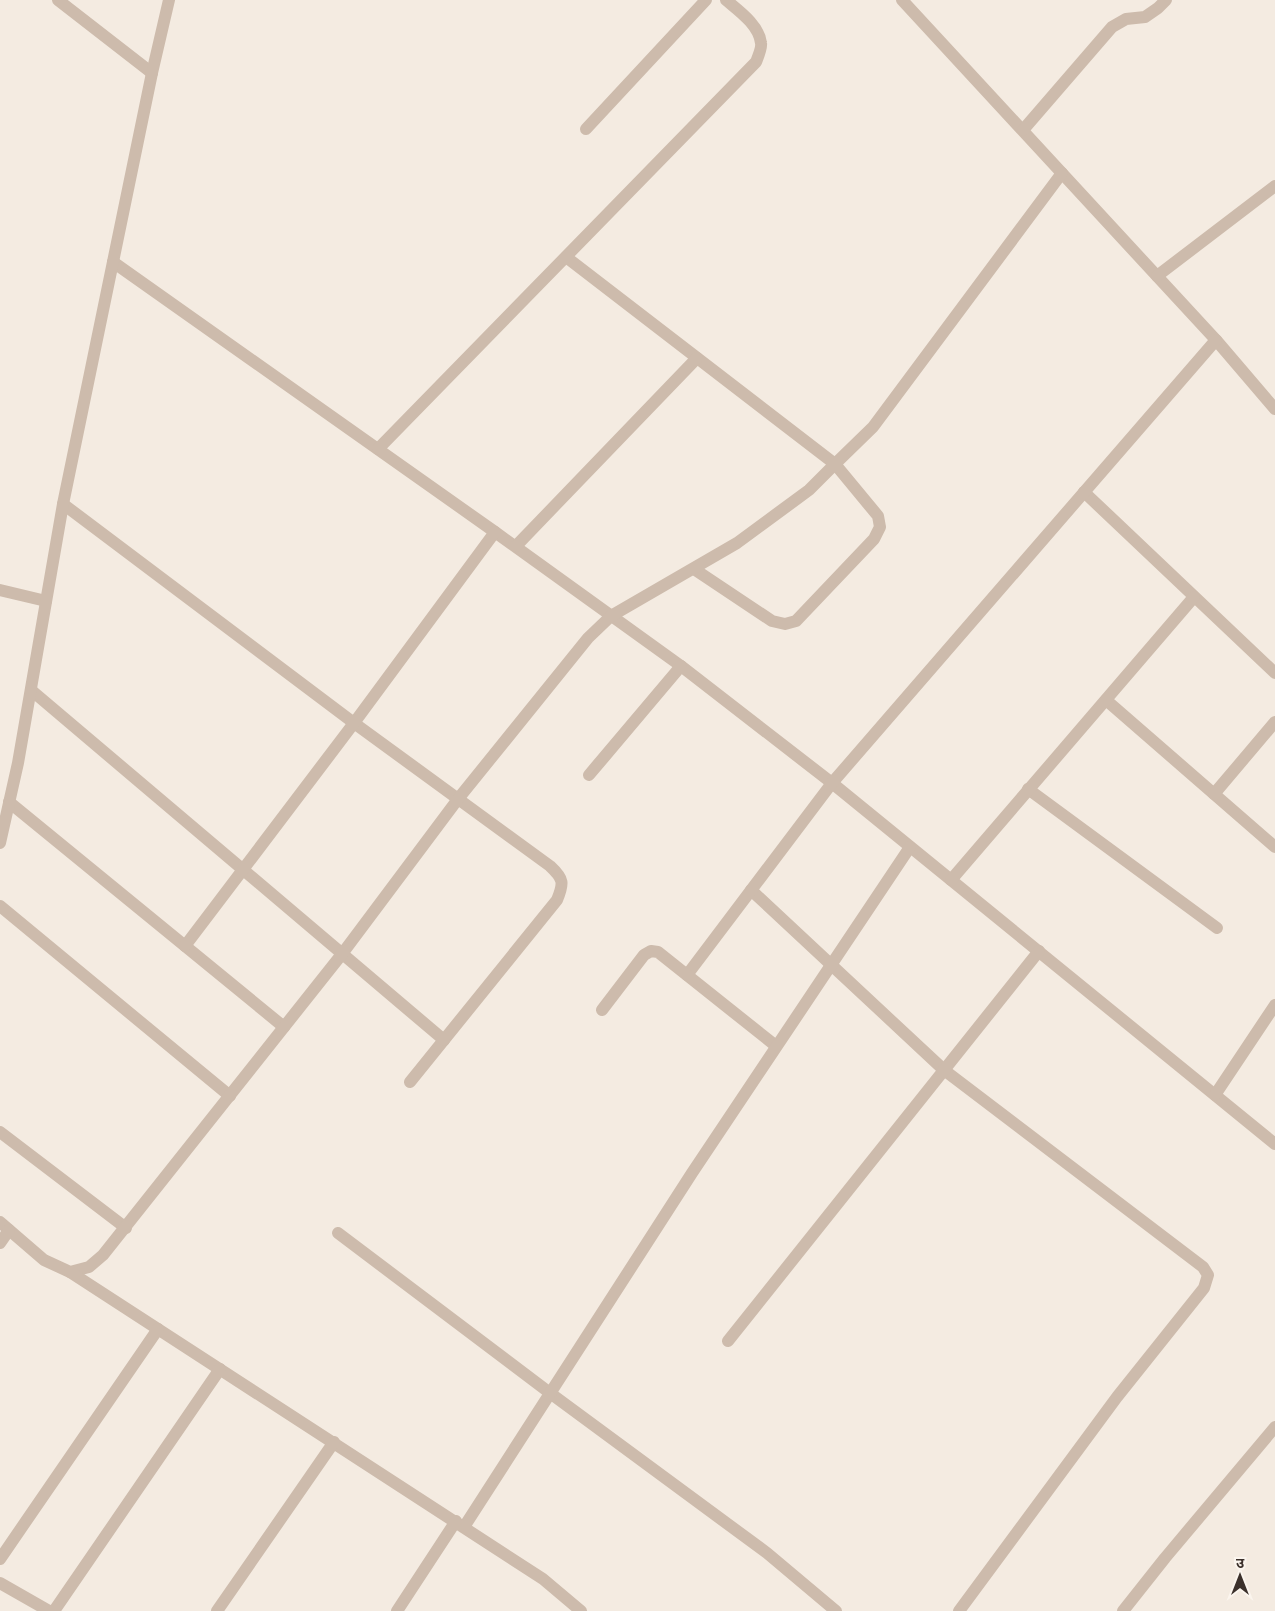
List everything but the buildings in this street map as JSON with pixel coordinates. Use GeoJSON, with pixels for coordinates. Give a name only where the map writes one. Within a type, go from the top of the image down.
{"type":"FeatureCollection","features":[{"type":"Feature","properties":{"kind":"street"},"geometry":{"type":"LineString","coordinates":[[58,0],[152,73]]}},
{"type":"Feature","properties":{"kind":"street"},"geometry":{"type":"LineString","coordinates":[[0,843],[10,802],[31,690],[63,504],[152,73],[169,0]]}},
{"type":"Feature","properties":{"kind":"street"},"geometry":{"type":"LineString","coordinates":[[586,129],[706,0]]}},
{"type":"Feature","properties":{"kind":"street"},"geometry":{"type":"LineString","coordinates":[[378,449],[756,62],[762,44],[757,30],[743,14],[726,0]]}},
{"type":"Feature","properties":{"kind":"street"},"geometry":{"type":"LineString","coordinates":[[902,0],[1216,340],[1275,408]]}},
{"type":"Feature","properties":{"kind":"street"},"geometry":{"type":"LineString","coordinates":[[1022,130],[1112,27],[1126,19],[1145,17],[1166,0]]}},
{"type":"Feature","properties":{"kind":"street"},"geometry":{"type":"LineString","coordinates":[[70,1272],[89,1267],[103,1255],[126,1228],[342,954],[458,799],[588,638],[611,616],[737,543],[809,490],[872,427],[1062,174]]}},
{"type":"Feature","properties":{"kind":"street"},"geometry":{"type":"LineString","coordinates":[[1157,276],[1275,186]]}},
{"type":"Feature","properties":{"kind":"street"},"geometry":{"type":"LineString","coordinates":[[566,256],[835,464],[878,516],[880,527],[874,539],[796,621],[786,624],[772,621],[694,569]]}},
{"type":"Feature","properties":{"kind":"street"},"geometry":{"type":"LineString","coordinates":[[113,262],[516,546],[681,666],[832,783],[1275,1144]]}},
{"type":"Feature","properties":{"kind":"street"},"geometry":{"type":"LineString","coordinates":[[687,975],[832,783],[1216,340]]}},
{"type":"Feature","properties":{"kind":"street"},"geometry":{"type":"LineString","coordinates":[[516,546],[697,358]]}},
{"type":"Feature","properties":{"kind":"street"},"geometry":{"type":"LineString","coordinates":[[1084,492],[1275,673]]}},
{"type":"Feature","properties":{"kind":"street"},"geometry":{"type":"LineString","coordinates":[[63,504],[354,723],[550,866],[559,875],[562,888],[557,900],[410,1082]]}},
{"type":"Feature","properties":{"kind":"street"},"geometry":{"type":"LineString","coordinates":[[186,946],[495,532]]}},
{"type":"Feature","properties":{"kind":"street"},"geometry":{"type":"LineString","coordinates":[[0,590],[46,601]]}},
{"type":"Feature","properties":{"kind":"street"},"geometry":{"type":"LineString","coordinates":[[950,880],[1194,597]]}},
{"type":"Feature","properties":{"kind":"street"},"geometry":{"type":"LineString","coordinates":[[589,775],[681,666]]}},
{"type":"Feature","properties":{"kind":"street"},"geometry":{"type":"LineString","coordinates":[[31,690],[444,1040]]}},
{"type":"Feature","properties":{"kind":"street"},"geometry":{"type":"LineString","coordinates":[[1106,700],[1275,847]]}},
{"type":"Feature","properties":{"kind":"street"},"geometry":{"type":"LineString","coordinates":[[1214,794],[1275,722]]}},
{"type":"Feature","properties":{"kind":"street"},"geometry":{"type":"LineString","coordinates":[[1028,790],[1217,928]]}},
{"type":"Feature","properties":{"kind":"street"},"geometry":{"type":"LineString","coordinates":[[10,802],[284,1027]]}},
{"type":"Feature","properties":{"kind":"street"},"geometry":{"type":"LineString","coordinates":[[397,1611],[460,1524],[550,1393],[692,1173],[910,847]]}},
{"type":"Feature","properties":{"kind":"street"},"geometry":{"type":"LineString","coordinates":[[751,890],[944,1070],[1203,1267],[1208,1275],[1204,1288],[1117,1397],[959,1611]]}},
{"type":"Feature","properties":{"kind":"street"},"geometry":{"type":"LineString","coordinates":[[0,906],[230,1096]]}},
{"type":"Feature","properties":{"kind":"street"},"geometry":{"type":"LineString","coordinates":[[602,1010],[644,954],[658,952],[776,1046]]}},
{"type":"Feature","properties":{"kind":"street"},"geometry":{"type":"LineString","coordinates":[[728,1342],[1038,952]]}},
{"type":"Feature","properties":{"kind":"street"},"geometry":{"type":"LineString","coordinates":[[1215,1095],[1275,1005]]}},
{"type":"Feature","properties":{"kind":"street"},"geometry":{"type":"LineString","coordinates":[[0,1132],[126,1228]]}},
{"type":"Feature","properties":{"kind":"street"},"geometry":{"type":"LineString","coordinates":[[0,1243],[5,1226],[44,1260],[70,1272],[460,1524],[543,1579],[581,1611]]}},
{"type":"Feature","properties":{"kind":"street"},"geometry":{"type":"LineString","coordinates":[[338,1233],[767,1553],[836,1611]]}},
{"type":"Feature","properties":{"kind":"street"},"geometry":{"type":"LineString","coordinates":[[0,1559],[158,1329]]}},
{"type":"Feature","properties":{"kind":"street"},"geometry":{"type":"LineString","coordinates":[[54,1611],[220,1369]]}},
{"type":"Feature","properties":{"kind":"street"},"geometry":{"type":"LineString","coordinates":[[1123,1611],[1275,1428]]}},
{"type":"Feature","properties":{"kind":"street"},"geometry":{"type":"LineString","coordinates":[[217,1611],[334,1442]]}},
{"type":"Feature","properties":{"kind":"street"},"geometry":{"type":"LineString","coordinates":[[0,1583],[49,1611]]}}]}
